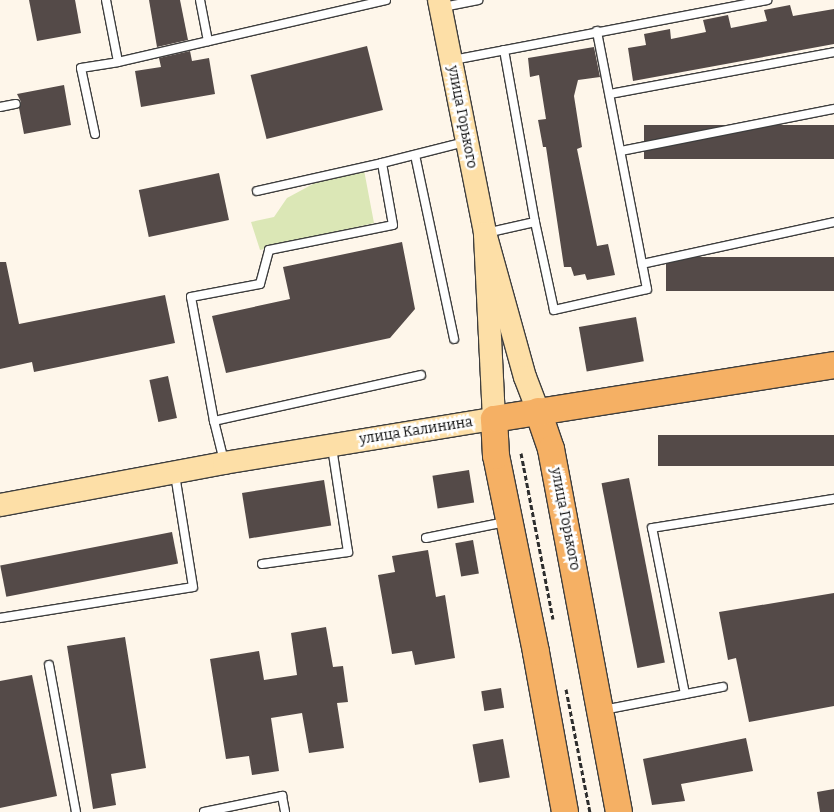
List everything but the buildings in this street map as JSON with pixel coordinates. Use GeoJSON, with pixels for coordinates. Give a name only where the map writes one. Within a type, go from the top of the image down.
{"type":"FeatureCollection","features":[{"type":"Feature","properties":{"kind":"main road","name":"улица Горького"},"geometry":{"type":"LineString","coordinates":[[439,4],[485,233],[525,377],[552,449],[619,812]]}},
{"type":"Feature","properties":{"kind":"main road","name":"улица Горького"},"geometry":{"type":"LineString","coordinates":[[485,233],[496,456],[565,812]]}},
{"type":"Feature","properties":{"kind":"main road","name":"улица Калинина"},"geometry":{"type":"LineString","coordinates":[[0,505],[224,463],[494,418],[834,365]]}},
{"type":"Feature","properties":{"kind":"lane"},"geometry":{"type":"LineString","coordinates":[[106,0],[118,62]]}},
{"type":"Feature","properties":{"kind":"lane"},"geometry":{"type":"LineString","coordinates":[[200,0],[208,41]]}},
{"type":"Feature","properties":{"kind":"lane"},"geometry":{"type":"LineString","coordinates":[[95,134],[81,68],[118,62],[386,0]]}},
{"type":"Feature","properties":{"kind":"lane"},"geometry":{"type":"LineString","coordinates":[[439,4],[478,0]]}},
{"type":"Feature","properties":{"kind":"lane"},"geometry":{"type":"LineString","coordinates":[[451,60],[767,0]]}},
{"type":"Feature","properties":{"kind":"lane"},"geometry":{"type":"LineString","coordinates":[[504,50],[535,222],[554,310],[647,289],[598,31]]}},
{"type":"Feature","properties":{"kind":"lane"},"geometry":{"type":"LineString","coordinates":[[610,94],[834,52]]}},
{"type":"Feature","properties":{"kind":"lane"},"geometry":{"type":"LineString","coordinates":[[0,107],[16,104]]}},
{"type":"Feature","properties":{"kind":"lane"},"geometry":{"type":"LineString","coordinates":[[621,151],[834,109]]}},
{"type":"Feature","properties":{"kind":"lane"},"geometry":{"type":"LineString","coordinates":[[257,191],[467,142]]}},
{"type":"Feature","properties":{"kind":"lane"},"geometry":{"type":"LineString","coordinates":[[415,154],[454,339]]}},
{"type":"Feature","properties":{"kind":"lane"},"geometry":{"type":"LineString","coordinates":[[224,463],[214,421],[191,297],[260,284],[270,250],[393,225],[382,163]]}},
{"type":"Feature","properties":{"kind":"lane"},"geometry":{"type":"LineString","coordinates":[[485,233],[535,222]]}},
{"type":"Feature","properties":{"kind":"lane"},"geometry":{"type":"LineString","coordinates":[[642,264],[834,222]]}},
{"type":"Feature","properties":{"kind":"lane"},"geometry":{"type":"LineString","coordinates":[[214,421],[421,375]]}},
{"type":"Feature","properties":{"kind":"lane"},"geometry":{"type":"LineString","coordinates":[[262,564],[348,552],[332,445]]}},
{"type":"Feature","properties":{"kind":"lane"},"geometry":{"type":"LineString","coordinates":[[0,618],[193,586],[174,472]]}},
{"type":"Feature","properties":{"kind":"lane"},"geometry":{"type":"LineString","coordinates":[[685,694],[652,528],[834,499]]}},
{"type":"Feature","properties":{"kind":"lane"},"geometry":{"type":"LineString","coordinates":[[426,538],[510,521]]}},
{"type":"Feature","properties":{"kind":"lane"},"geometry":{"type":"LineString","coordinates":[[49,665],[76,812]]}},
{"type":"Feature","properties":{"kind":"lane"},"geometry":{"type":"LineString","coordinates":[[601,710],[723,687]]}},
{"type":"Feature","properties":{"kind":"lane"},"geometry":{"type":"LineString","coordinates":[[204,812],[282,796],[285,812]]}},
{"type":"Feature","properties":{"kind":"path"},"geometry":{"type":"LineString","coordinates":[[514,454],[528,452]]}},
{"type":"Feature","properties":{"kind":"green space"},"geometry":{"type":"Polygon","coordinates":[[[364,170],[374,223],[260,250],[251,222],[274,217],[287,198],[326,177],[364,170]]]}}]}
